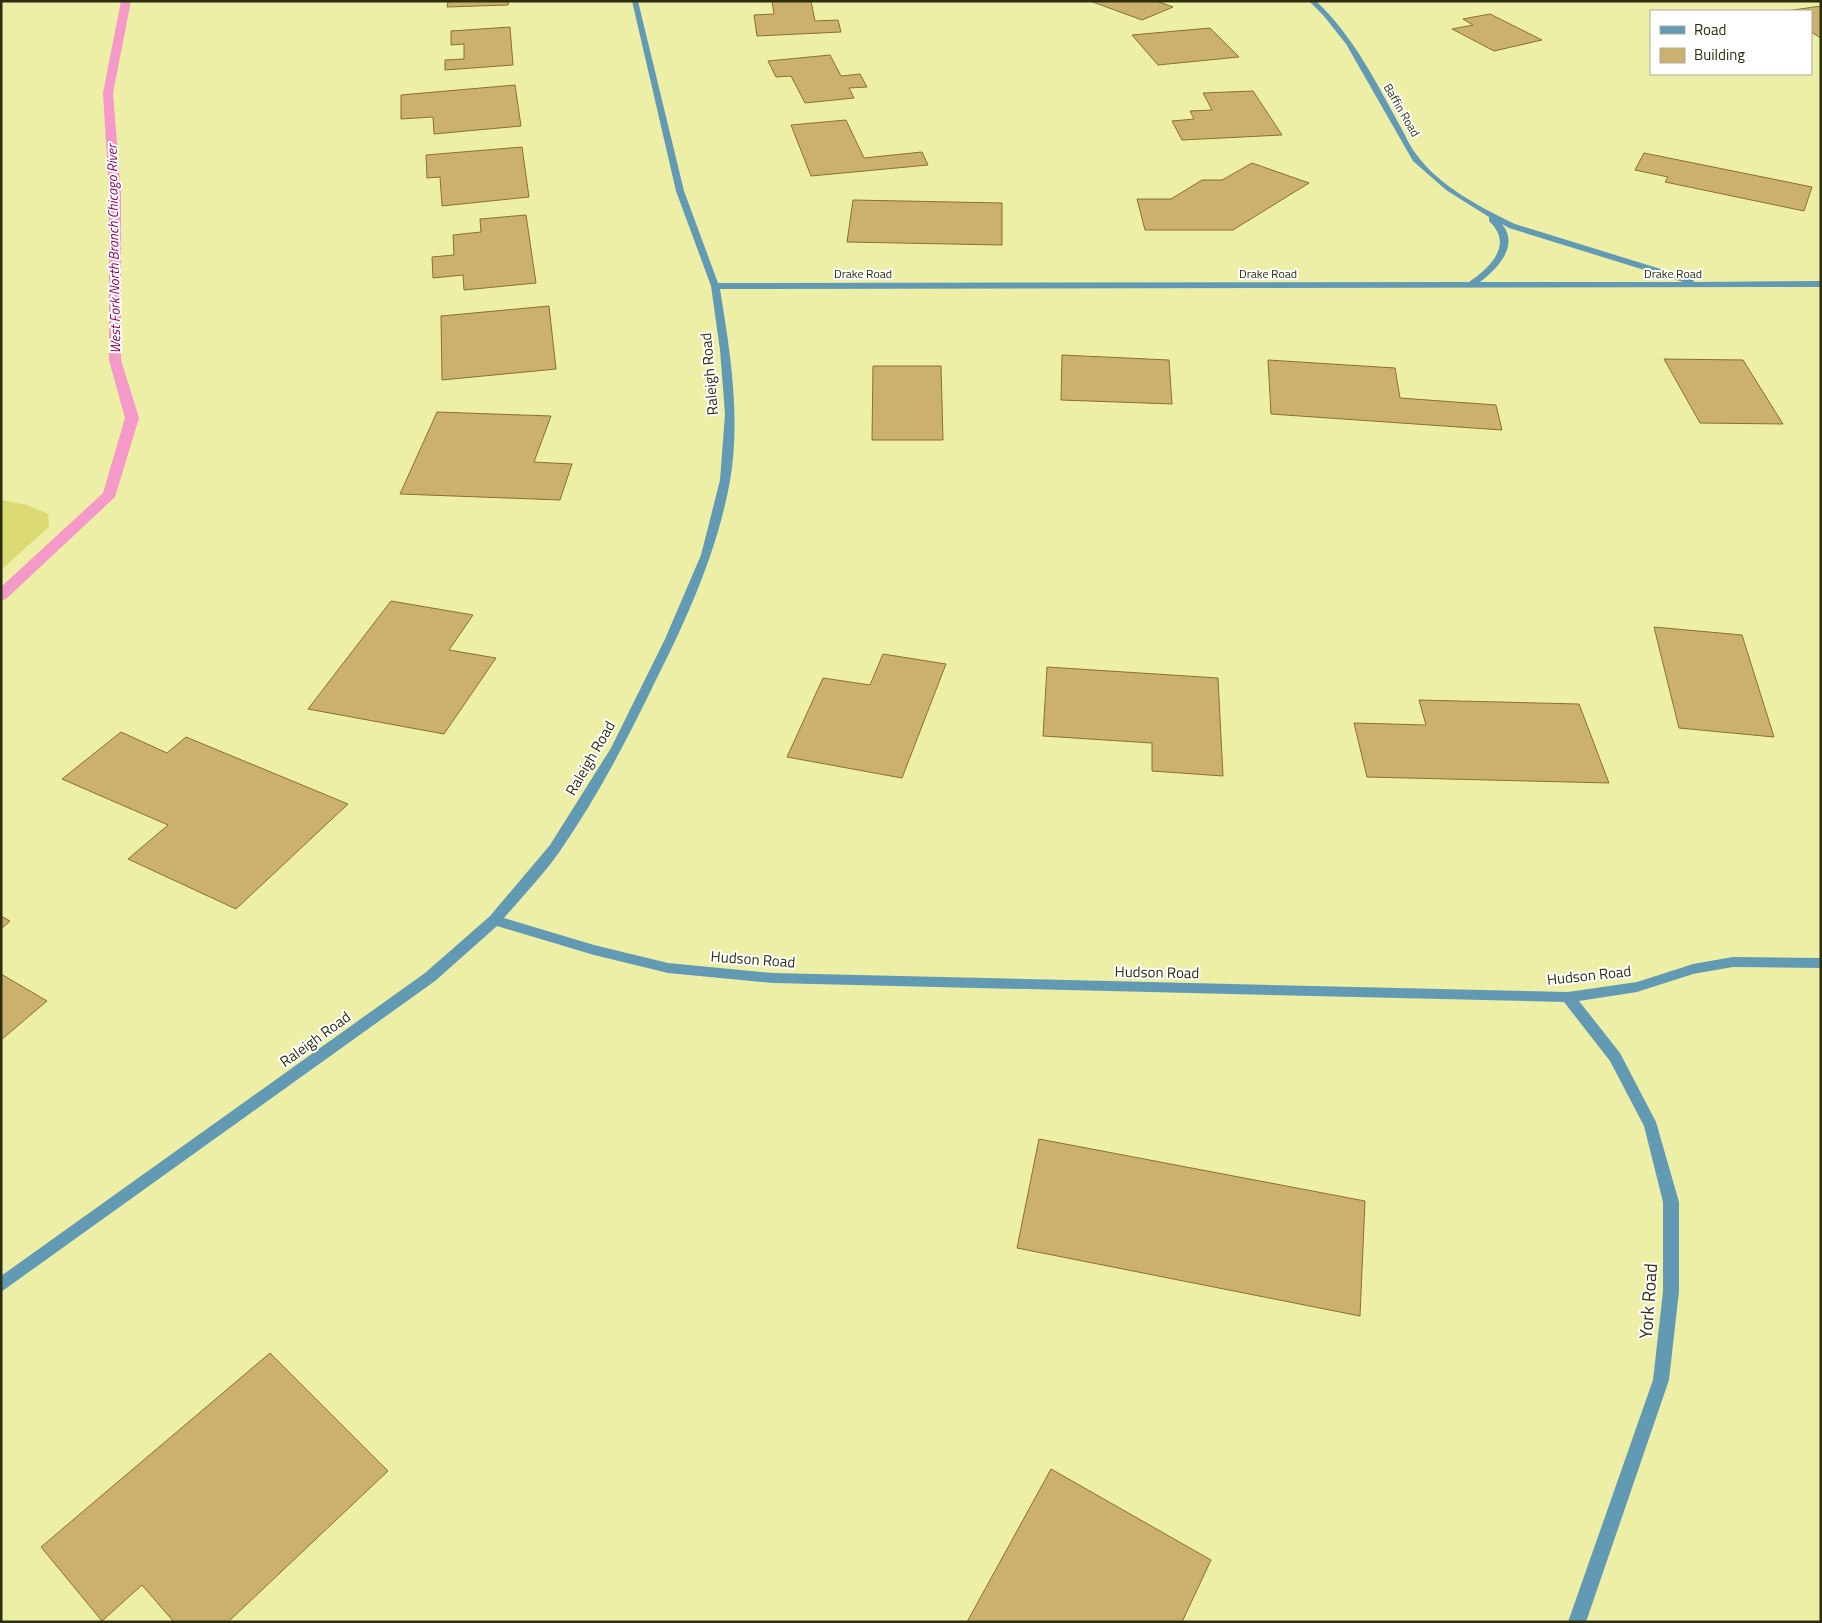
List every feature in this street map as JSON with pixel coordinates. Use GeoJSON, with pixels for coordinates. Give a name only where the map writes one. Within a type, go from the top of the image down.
{"type":"FeatureCollection","features":[{"type":"Feature","properties":{"kind":"street","name":"Raleigh Road"},"geometry":{"type":"LineString","coordinates":[[1,1285],[430,976],[494,920],[555,848],[616,748],[671,639],[706,555],[726,480],[730,414],[725,350],[715,286],[680,192],[634,1]]}},
{"type":"Feature","properties":{"kind":"street","name":"Baffin Road"},"geometry":{"type":"LineString","coordinates":[[1312,1],[1327,13],[1343,34],[1416,159],[1440,181],[1489,215],[1536,234],[1704,285]]}},
{"type":"Feature","properties":{"kind":"street","name":"Baffin Road"},"geometry":{"type":"LineString","coordinates":[[1469,286],[1485,276],[1497,261],[1505,239],[1504,232],[1489,215]]}},
{"type":"Feature","properties":{"kind":"street","name":"Drake Road"},"geometry":{"type":"LineString","coordinates":[[715,286],[1821,284]]}},
{"type":"Feature","properties":{"kind":"street","name":"Hudson Road"},"geometry":{"type":"LineString","coordinates":[[494,920],[594,950],[668,968],[773,978],[1568,997],[1637,987],[1693,969],[1733,962],[1821,963]]}},
{"type":"Feature","properties":{"kind":"street","name":"York Road"},"geometry":{"type":"LineString","coordinates":[[1568,997],[1615,1057],[1651,1126],[1671,1202],[1671,1291],[1661,1380],[1577,1622]]}},
{"type":"Feature","properties":{"kind":"shaded area"},"geometry":{"type":"Polygon","coordinates":[[[1,500],[27,505],[48,514],[49,527],[1,570],[1,500]]]}},
{"type":"Feature","properties":{"kind":"building"},"geometry":{"type":"Polygon","coordinates":[[[448,1],[509,1],[508,5],[447,7],[448,1]]]}},
{"type":"Feature","properties":{"kind":"building"},"geometry":{"type":"Polygon","coordinates":[[[772,1],[811,1],[815,21],[838,20],[841,32],[757,36],[754,15],[774,14],[772,1]]]}},
{"type":"Feature","properties":{"kind":"building"},"geometry":{"type":"Polygon","coordinates":[[[1090,1],[1156,1],[1173,7],[1142,20],[1090,1]]]}},
{"type":"Feature","properties":{"kind":"building"},"geometry":{"type":"Polygon","coordinates":[[[1821,6],[1821,38],[1812,33],[1812,10],[1793,10],[1821,6]]]}},
{"type":"Feature","properties":{"kind":"building"},"geometry":{"type":"Polygon","coordinates":[[[1490,14],[1542,40],[1494,51],[1452,29],[1473,25],[1463,19],[1490,14]]]}},
{"type":"Feature","properties":{"kind":"building"},"geometry":{"type":"Polygon","coordinates":[[[510,27],[513,65],[445,70],[445,60],[464,59],[464,44],[451,45],[451,31],[510,27]]]}},
{"type":"Feature","properties":{"kind":"building"},"geometry":{"type":"Polygon","coordinates":[[[1210,28],[1239,57],[1158,65],[1132,35],[1210,28]]]}},
{"type":"Feature","properties":{"kind":"building"},"geometry":{"type":"Polygon","coordinates":[[[830,55],[841,76],[860,74],[867,87],[849,88],[854,98],[805,103],[791,76],[776,77],[768,61],[830,55]]]}},
{"type":"Feature","properties":{"kind":"building"},"geometry":{"type":"Polygon","coordinates":[[[515,85],[521,126],[434,134],[433,117],[401,119],[401,95],[515,85]]]}},
{"type":"Feature","properties":{"kind":"building"},"geometry":{"type":"Polygon","coordinates":[[[1253,91],[1282,135],[1182,140],[1172,121],[1194,119],[1190,111],[1212,110],[1203,93],[1253,91]]]}},
{"type":"Feature","properties":{"kind":"building"},"geometry":{"type":"Polygon","coordinates":[[[846,120],[864,158],[922,152],[928,165],[811,176],[791,125],[846,120]]]}},
{"type":"Feature","properties":{"kind":"building"},"geometry":{"type":"Polygon","coordinates":[[[522,147],[529,197],[442,206],[440,177],[427,178],[426,155],[522,147]]]}},
{"type":"Feature","properties":{"kind":"building"},"geometry":{"type":"Polygon","coordinates":[[[1644,153],[1812,187],[1804,211],[1665,182],[1668,177],[1635,170],[1644,153]]]}},
{"type":"Feature","properties":{"kind":"building"},"geometry":{"type":"Polygon","coordinates":[[[1252,163],[1309,183],[1233,230],[1145,230],[1137,199],[1171,199],[1202,180],[1222,180],[1252,163]]]}},
{"type":"Feature","properties":{"kind":"building"},"geometry":{"type":"Polygon","coordinates":[[[853,200],[1002,203],[1002,245],[847,242],[853,200]]]}},
{"type":"Feature","properties":{"kind":"building"},"geometry":{"type":"Polygon","coordinates":[[[526,215],[536,283],[464,290],[463,275],[433,278],[432,257],[454,255],[453,235],[481,232],[480,219],[526,215]]]}},
{"type":"Feature","properties":{"kind":"building"},"geometry":{"type":"Polygon","coordinates":[[[549,306],[556,369],[442,380],[441,316],[549,306]]]}},
{"type":"Feature","properties":{"kind":"building"},"geometry":{"type":"Polygon","coordinates":[[[1062,355],[1169,360],[1172,404],[1061,400],[1062,355]]]}},
{"type":"Feature","properties":{"kind":"building"},"geometry":{"type":"Polygon","coordinates":[[[1664,359],[1743,360],[1783,424],[1700,423],[1664,359]]]}},
{"type":"Feature","properties":{"kind":"building"},"geometry":{"type":"Polygon","coordinates":[[[1268,360],[1395,368],[1400,398],[1496,405],[1502,430],[1271,414],[1268,360]]]}},
{"type":"Feature","properties":{"kind":"building"},"geometry":{"type":"Polygon","coordinates":[[[873,366],[941,366],[943,440],[872,440],[873,366]]]}},
{"type":"Feature","properties":{"kind":"building"},"geometry":{"type":"Polygon","coordinates":[[[437,412],[551,416],[534,462],[572,464],[560,500],[400,494],[437,412]]]}},
{"type":"Feature","properties":{"kind":"building"},"geometry":{"type":"Polygon","coordinates":[[[391,601],[473,615],[449,650],[496,658],[444,734],[308,709],[391,601]]]}},
{"type":"Feature","properties":{"kind":"building"},"geometry":{"type":"Polygon","coordinates":[[[1654,627],[1742,635],[1774,737],[1679,728],[1654,627]]]}},
{"type":"Feature","properties":{"kind":"building"},"geometry":{"type":"Polygon","coordinates":[[[883,654],[946,664],[902,778],[787,757],[823,678],[870,685],[883,654]]]}},
{"type":"Feature","properties":{"kind":"building"},"geometry":{"type":"Polygon","coordinates":[[[1047,667],[1218,678],[1223,776],[1152,771],[1152,743],[1043,736],[1047,667]]]}},
{"type":"Feature","properties":{"kind":"building"},"geometry":{"type":"Polygon","coordinates":[[[1419,700],[1579,704],[1609,783],[1367,777],[1354,723],[1426,725],[1419,700]]]}},
{"type":"Feature","properties":{"kind":"building"},"geometry":{"type":"Polygon","coordinates":[[[121,732],[167,753],[186,737],[348,804],[236,909],[128,859],[168,825],[62,779],[121,732]]]}},
{"type":"Feature","properties":{"kind":"building"},"geometry":{"type":"Polygon","coordinates":[[[1,916],[10,921],[1,929],[1,916]]]}},
{"type":"Feature","properties":{"kind":"building"},"geometry":{"type":"Polygon","coordinates":[[[1,974],[47,1001],[1,1040],[1,974]]]}},
{"type":"Feature","properties":{"kind":"building"},"geometry":{"type":"Polygon","coordinates":[[[1039,1139],[1365,1201],[1360,1316],[1017,1248],[1039,1139]]]}},
{"type":"Feature","properties":{"kind":"building"},"geometry":{"type":"Polygon","coordinates":[[[270,1353],[388,1471],[228,1622],[174,1622],[142,1585],[102,1621],[41,1547],[270,1353]]]}},
{"type":"Feature","properties":{"kind":"building"},"geometry":{"type":"Polygon","coordinates":[[[1051,1469],[1211,1560],[1182,1622],[967,1622],[1051,1469]]]}},
{"type":"Feature","properties":{"kind":"waterway","name":"West Fork North Branch Chicago River"},"geometry":{"type":"LineString","coordinates":[[1,596],[110,494],[132,418],[115,360],[115,193],[108,93],[126,1]]}}]}
